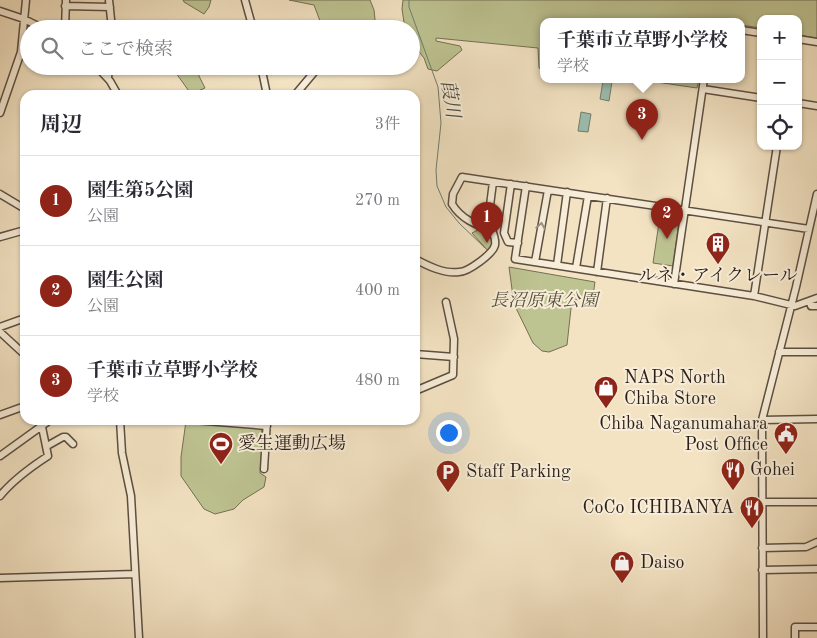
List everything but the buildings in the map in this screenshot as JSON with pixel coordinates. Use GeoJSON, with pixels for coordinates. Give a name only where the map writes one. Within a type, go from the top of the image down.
{"type":"FeatureCollection","features":[{"type":"Feature","properties":{"kind":"street"},"geometry":{"type":"LineString","coordinates":[[1,14],[24,19],[26,0]]}},
{"type":"Feature","properties":{"kind":"street"},"geometry":{"type":"LineString","coordinates":[[245,0],[251,20]]}},
{"type":"Feature","properties":{"kind":"street"},"geometry":{"type":"LineString","coordinates":[[65,20],[66,3],[110,3],[111,20]]}},
{"type":"Feature","properties":{"kind":"street"},"geometry":{"type":"LineString","coordinates":[[802,40],[817,42]]}},
{"type":"Feature","properties":{"kind":"street"},"geometry":{"type":"LineString","coordinates":[[0,113],[20,55]]}},
{"type":"Feature","properties":{"kind":"street"},"geometry":{"type":"LineString","coordinates":[[105,75],[115,90]]}},
{"type":"Feature","properties":{"kind":"street"},"geometry":{"type":"LineString","coordinates":[[263,75],[266,90]]}},
{"type":"Feature","properties":{"kind":"street"},"geometry":{"type":"LineString","coordinates":[[299,90],[312,75]]}},
{"type":"Feature","properties":{"kind":"street"},"geometry":{"type":"LineString","coordinates":[[674,284],[704,83]]}},
{"type":"Feature","properties":{"kind":"street"},"geometry":{"type":"LineString","coordinates":[[703,89],[757,97]]}},
{"type":"Feature","properties":{"kind":"street"},"geometry":{"type":"LineString","coordinates":[[802,104],[817,106]]}},
{"type":"Feature","properties":{"kind":"street"},"geometry":{"type":"LineString","coordinates":[[754,296],[776,150]]}},
{"type":"Feature","properties":{"kind":"street"},"geometry":{"type":"LineString","coordinates":[[420,262],[430,267],[459,272],[467,270],[488,255],[495,247],[496,239],[492,230],[476,225],[462,216],[452,204],[453,194],[462,177],[809,229]]}},
{"type":"Feature","properties":{"kind":"street"},"geometry":{"type":"LineString","coordinates":[[487,229],[493,182]]}},
{"type":"Feature","properties":{"kind":"street"},"geometry":{"type":"LineString","coordinates":[[511,184],[504,233],[508,242],[518,243]]}},
{"type":"Feature","properties":{"kind":"street"},"geometry":{"type":"LineString","coordinates":[[526,186],[515,259],[754,296],[791,306],[802,305],[814,300]]}},
{"type":"Feature","properties":{"kind":"street"},"geometry":{"type":"LineString","coordinates":[[535,262],[548,190]]}},
{"type":"Feature","properties":{"kind":"street"},"geometry":{"type":"LineString","coordinates":[[557,265],[567,192]]}},
{"type":"Feature","properties":{"kind":"street"},"geometry":{"type":"LineString","coordinates":[[0,194],[20,206]]}},
{"type":"Feature","properties":{"kind":"street"},"geometry":{"type":"LineString","coordinates":[[763,638],[762,420],[817,194]]}},
{"type":"Feature","properties":{"kind":"street"},"geometry":{"type":"LineString","coordinates":[[576,268],[588,196]]}},
{"type":"Feature","properties":{"kind":"street"},"geometry":{"type":"LineString","coordinates":[[597,272],[608,198]]}},
{"type":"Feature","properties":{"kind":"street"},"geometry":{"type":"LineString","coordinates":[[0,236],[20,231]]}},
{"type":"Feature","properties":{"kind":"street"},"geometry":{"type":"LineString","coordinates":[[814,300],[811,306],[817,306]]}},
{"type":"Feature","properties":{"kind":"street"},"geometry":{"type":"LineString","coordinates":[[420,389],[453,375],[454,339],[446,302]]}},
{"type":"Feature","properties":{"kind":"street"},"geometry":{"type":"LineString","coordinates":[[0,327],[20,320]]}},
{"type":"Feature","properties":{"kind":"street"},"geometry":{"type":"LineString","coordinates":[[0,332],[20,350]]}},
{"type":"Feature","properties":{"kind":"street"},"geometry":{"type":"LineString","coordinates":[[779,352],[817,352]]}},
{"type":"Feature","properties":{"kind":"street"},"geometry":{"type":"LineString","coordinates":[[420,354],[454,357]]}},
{"type":"Feature","properties":{"kind":"street"},"geometry":{"type":"LineString","coordinates":[[0,415],[20,408]]}},
{"type":"Feature","properties":{"kind":"street"},"geometry":{"type":"LineString","coordinates":[[762,420],[817,418]]}},
{"type":"Feature","properties":{"kind":"street"},"geometry":{"type":"LineString","coordinates":[[120,425],[122,453],[131,496],[139,638]]}},
{"type":"Feature","properties":{"kind":"street"},"geometry":{"type":"LineString","coordinates":[[264,469],[267,425]]}},
{"type":"Feature","properties":{"kind":"street"},"geometry":{"type":"LineString","coordinates":[[0,456],[42,426],[48,456],[5,489],[0,496]]}},
{"type":"Feature","properties":{"kind":"street"},"geometry":{"type":"LineString","coordinates":[[47,446],[63,437],[66,437],[74,444]]}},
{"type":"Feature","properties":{"kind":"street"},"geometry":{"type":"LineString","coordinates":[[762,502],[817,502]]}},
{"type":"Feature","properties":{"kind":"street"},"geometry":{"type":"LineString","coordinates":[[762,548],[806,547],[817,542]]}},
{"type":"Feature","properties":{"kind":"street"},"geometry":{"type":"LineString","coordinates":[[762,570],[817,569]]}},
{"type":"Feature","properties":{"kind":"street"},"geometry":{"type":"LineString","coordinates":[[0,578],[135,574]]}},
{"type":"Feature","properties":{"kind":"street"},"geometry":{"type":"LineString","coordinates":[[795,638],[795,627],[817,627]]}},
{"type":"Feature","properties":{"kind":"green space"},"geometry":{"type":"Polygon","coordinates":[[[183,0],[211,0],[204,14],[183,0]]]}},
{"type":"Feature","properties":{"kind":"green space"},"geometry":{"type":"Polygon","coordinates":[[[289,0],[370,0],[375,20],[320,20],[314,5],[289,0]]]}},
{"type":"Feature","properties":{"kind":"green space"},"geometry":{"type":"Polygon","coordinates":[[[403,0],[817,0],[817,38],[802,36],[802,15],[757,15],[757,27],[745,26],[745,18],[540,18],[540,68],[538,48],[436,38],[436,41],[460,46],[462,50],[437,71],[428,69],[420,53],[420,20],[404,20],[403,0]]]}},
{"type":"Feature","properties":{"kind":"green space"},"geometry":{"type":"Polygon","coordinates":[[[177,75],[199,75],[205,88],[188,90],[177,75]]]}},
{"type":"Feature","properties":{"kind":"green space"},"geometry":{"type":"Polygon","coordinates":[[[663,83],[698,83],[697,88],[663,83]]]}},
{"type":"Feature","properties":{"kind":"green space"},"geometry":{"type":"Polygon","coordinates":[[[661,209],[679,212],[680,214],[673,266],[653,263],[661,209]]]}},
{"type":"Feature","properties":{"kind":"green space"},"geometry":{"type":"Polygon","coordinates":[[[482,228],[488,231],[494,240],[489,252],[472,233],[482,228]]]}},
{"type":"Feature","properties":{"kind":"green space","name":"長沼原東公園"},"geometry":{"type":"Polygon","coordinates":[[[509,267],[595,282],[592,302],[572,299],[567,345],[549,352],[542,351],[533,343],[514,304],[509,267]]]}},
{"type":"Feature","properties":{"kind":"green space","name":"愛生運動広場"},"geometry":{"type":"Polygon","coordinates":[[[185,425],[259,427],[263,433],[260,473],[266,477],[264,487],[243,500],[234,509],[215,514],[204,509],[181,476],[181,457],[185,425]]]}},
{"type":"Feature","properties":{"kind":"shaded area"},"geometry":{"type":"Polygon","coordinates":[[[603,83],[612,83],[609,101],[600,99],[603,83]]]}},
{"type":"Feature","properties":{"kind":"shaded area"},"geometry":{"type":"Polygon","coordinates":[[[581,112],[591,114],[588,132],[578,131],[581,112]]]}},
{"type":"Feature","properties":{"kind":"waterway","name":"葭川"},"geometry":{"type":"LineString","coordinates":[[409,0],[409,7],[414,20]]}},
{"type":"Feature","properties":{"kind":"waterway","name":"葭川"},"geometry":{"type":"LineString","coordinates":[[420,37],[438,87],[441,123],[436,170],[437,186],[446,207],[459,223],[485,248]]}},
{"type":"Feature","properties":{"kind":"place","name":"千葉市立草野小学校"},"geometry":{"type":"Point","coordinates":[642,140]}},
{"type":"Feature","properties":{"kind":"place","name":"園生公園"},"geometry":{"type":"Point","coordinates":[667,239]}},
{"type":"Feature","properties":{"kind":"place","name":"園生第5公園"},"geometry":{"type":"Point","coordinates":[487,243]}},
{"type":"Feature","properties":{"kind":"place","name":"ルネ・アイクレール"},"geometry":{"type":"Point","coordinates":[718,265]}},
{"type":"Feature","properties":{"kind":"place","name":"NAPS North Chiba Store"},"geometry":{"type":"Point","coordinates":[606,409]}},
{"type":"Feature","properties":{"kind":"place","name":"Chiba Naganumahara Post Office"},"geometry":{"type":"Point","coordinates":[786,455]}},
{"type":"Feature","properties":{"kind":"place","name":"愛生運動広場"},"geometry":{"type":"Point","coordinates":[221,465]}},
{"type":"Feature","properties":{"kind":"place","name":"Gohei"},"geometry":{"type":"Point","coordinates":[733,491]}},
{"type":"Feature","properties":{"kind":"place","name":"Staff Parking"},"geometry":{"type":"Point","coordinates":[448,493]}},
{"type":"Feature","properties":{"kind":"place","name":"CoCo ICHIBANYA"},"geometry":{"type":"Point","coordinates":[752,529]}},
{"type":"Feature","properties":{"kind":"place","name":"Daiso"},"geometry":{"type":"Point","coordinates":[622,584]}}]}
